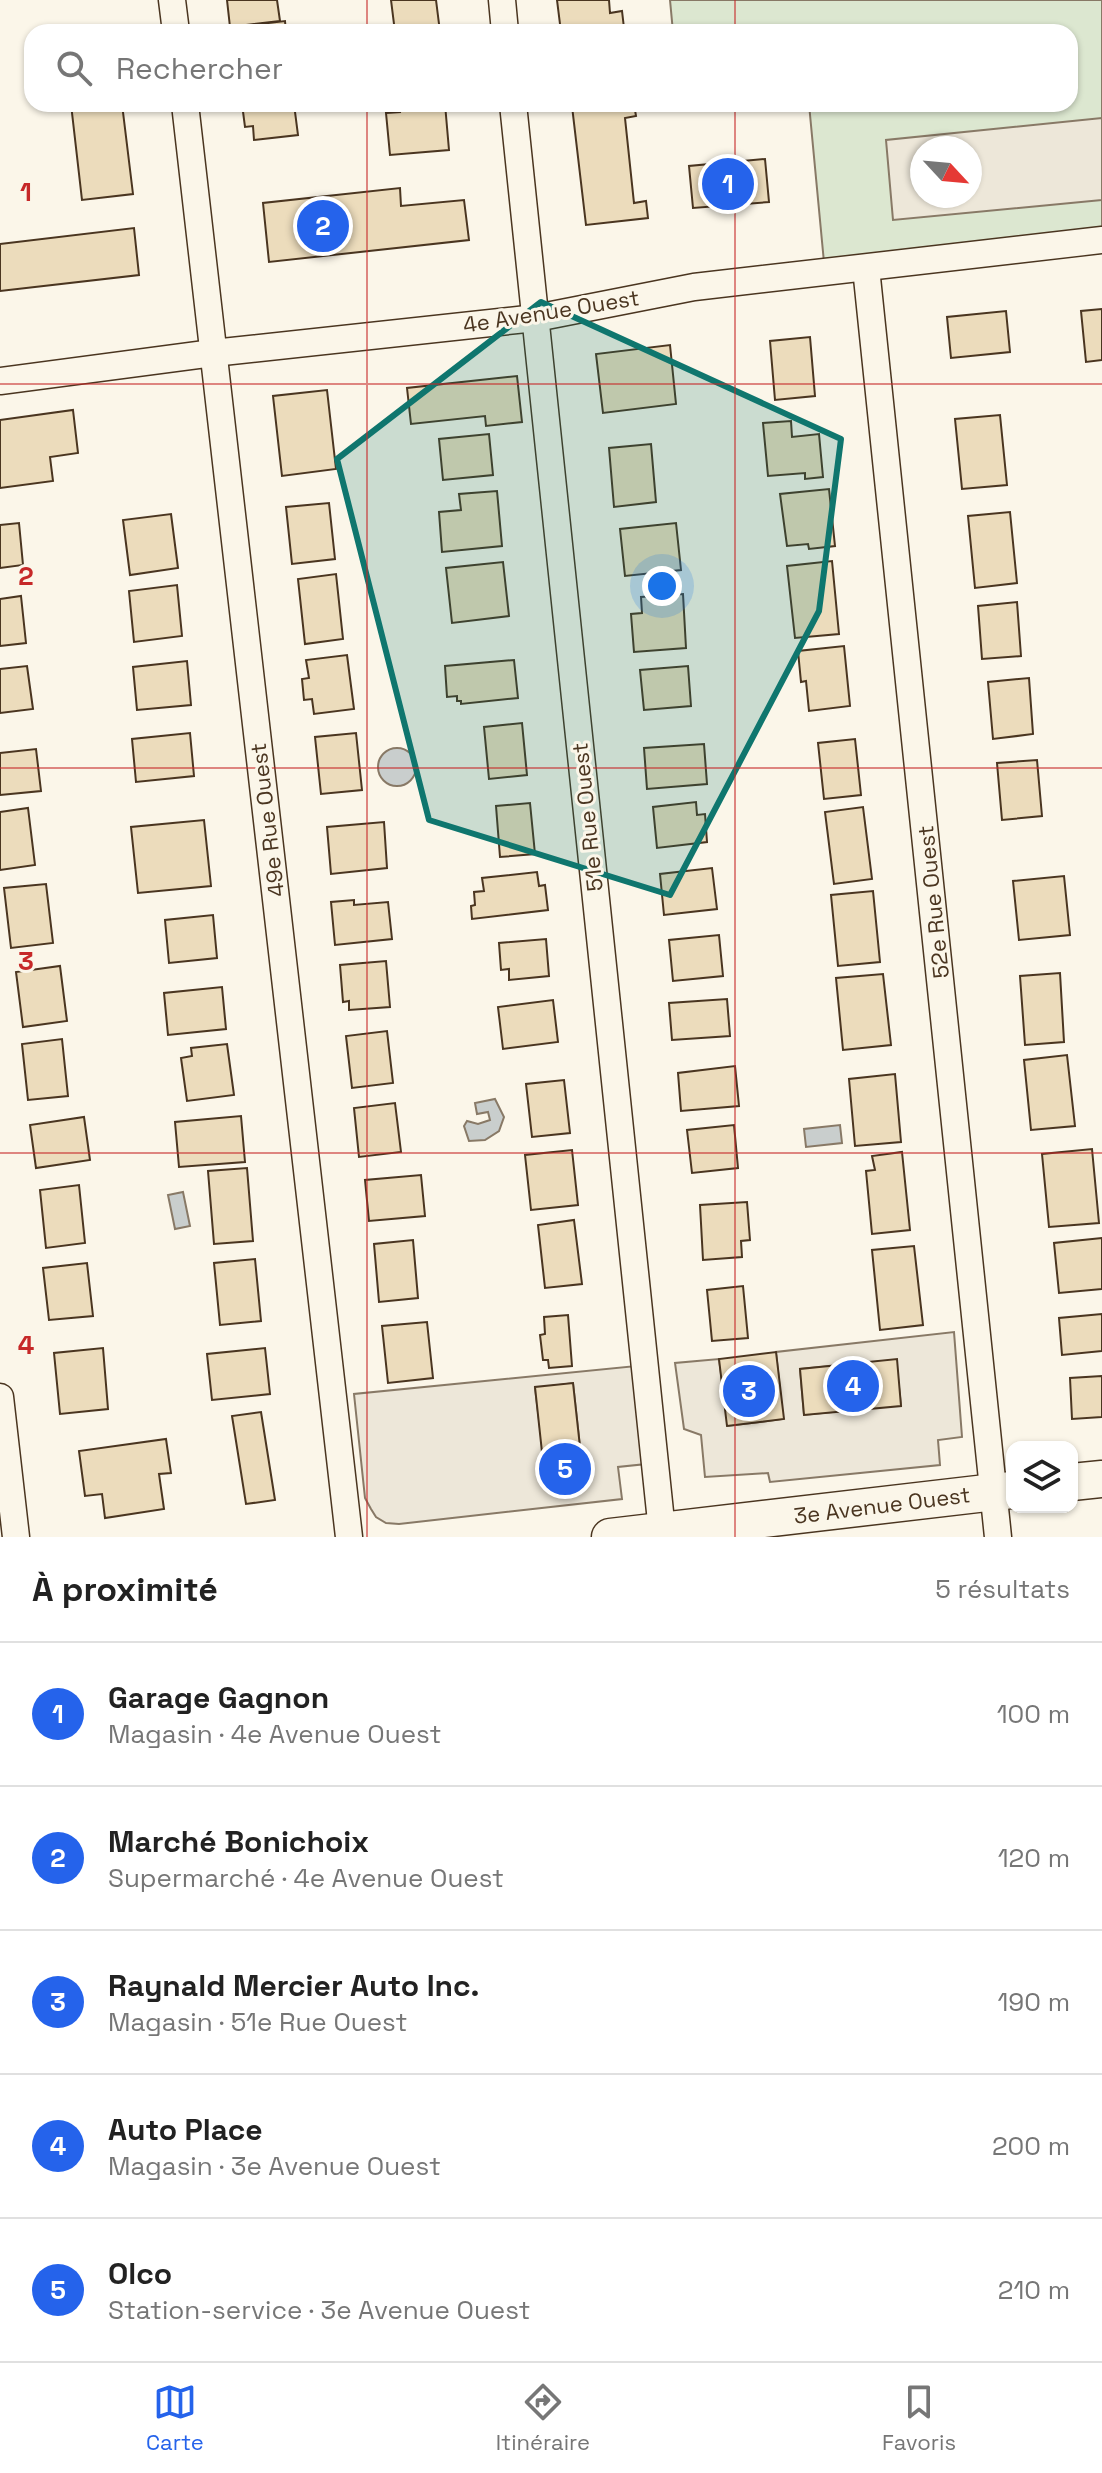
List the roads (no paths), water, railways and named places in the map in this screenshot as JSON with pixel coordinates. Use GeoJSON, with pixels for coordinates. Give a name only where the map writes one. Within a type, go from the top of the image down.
{"type":"FeatureCollection","features":[{"type":"Feature","properties":{"kind":"street"},"geometry":{"type":"LineString","coordinates":[[172,0],[175,24]]}},
{"type":"Feature","properties":{"kind":"street"},"geometry":{"type":"LineString","coordinates":[[502,0],[504,24]]}},
{"type":"Feature","properties":{"kind":"street","name":"49e Rue Ouest"},"geometry":{"type":"LineString","coordinates":[[186,112],[349,1537]]}},
{"type":"Feature","properties":{"kind":"street","name":"51e Rue Ouest"},"geometry":{"type":"LineString","coordinates":[[514,112],[662,1531]]}},
{"type":"Feature","properties":{"kind":"street","name":"4e Avenue Ouest"},"geometry":{"type":"LineString","coordinates":[[0,381],[213,353],[536,318],[694,287],[1102,240]]}},
{"type":"Feature","properties":{"kind":"street","name":"52e Rue Ouest"},"geometry":{"type":"LineString","coordinates":[[866,268],[1003,1491],[998,1537]]}},
{"type":"Feature","properties":{"kind":"street"},"geometry":{"type":"LineString","coordinates":[[0,1397],[16,1537]]}},
{"type":"Feature","properties":{"kind":"street"},"geometry":{"type":"LineString","coordinates":[[1078,1481],[1102,1479]]}},
{"type":"Feature","properties":{"kind":"street","name":"3e Avenue Ouest"},"geometry":{"type":"LineString","coordinates":[[610,1537],[1003,1491]]}},
{"type":"Feature","properties":{"kind":"place","name":"Garage Gagnon"},"geometry":{"type":"Point","coordinates":[728,184]}},
{"type":"Feature","properties":{"kind":"place","name":"Marché Bonichoix"},"geometry":{"type":"Point","coordinates":[323,226]}},
{"type":"Feature","properties":{"kind":"place","name":"Auto Place"},"geometry":{"type":"Point","coordinates":[853,1386]}},
{"type":"Feature","properties":{"kind":"place","name":"Raynald Mercier Auto Inc."},"geometry":{"type":"Point","coordinates":[749,1391]}},
{"type":"Feature","properties":{"kind":"place","name":"Olco"},"geometry":{"type":"Point","coordinates":[565,1469]}}]}
